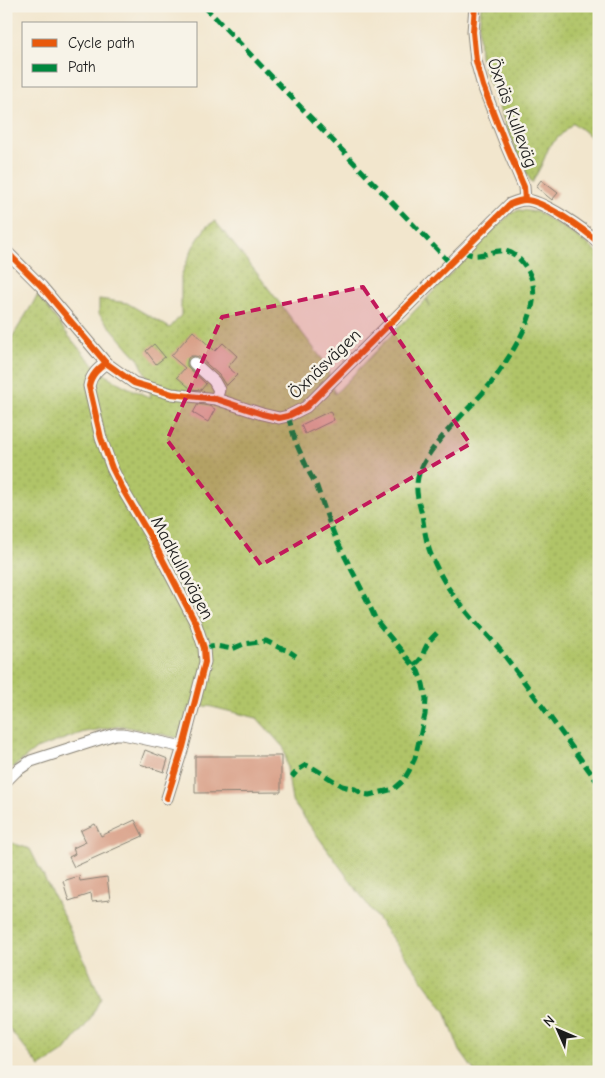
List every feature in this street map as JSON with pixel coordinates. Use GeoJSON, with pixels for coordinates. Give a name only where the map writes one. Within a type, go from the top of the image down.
{"type":"FeatureCollection","features":[{"type":"Feature","properties":{"kind":"street","name":"Öxnäs Kulleväg"},"geometry":{"type":"LineString","coordinates":[[475,6],[473,32],[476,61],[503,137],[524,187],[525,200]]}},
{"type":"Feature","properties":{"kind":"street","name":"Öxnäsvägen"},"geometry":{"type":"LineString","coordinates":[[6,251],[41,286],[106,363],[134,383],[172,394],[216,399],[279,418],[288,416],[306,407],[510,204],[518,200],[525,200]]}},
{"type":"Feature","properties":{"kind":"street"},"geometry":{"type":"LineString","coordinates":[[525,200],[533,201],[555,212],[599,242]]}},
{"type":"Feature","properties":{"kind":"street","name":"Madkullavägen"},"geometry":{"type":"LineString","coordinates":[[106,363],[94,374],[89,386],[106,453],[123,490],[196,624],[204,648],[205,662],[183,747],[167,798]]}},
{"type":"Feature","properties":{"kind":"street"},"geometry":{"type":"LineString","coordinates":[[194,364],[214,381],[219,390],[216,399]]}},
{"type":"Feature","properties":{"kind":"street"},"geometry":{"type":"LineString","coordinates":[[6,781],[16,771],[31,762],[116,734],[183,747]]}},
{"type":"Feature","properties":{"kind":"highlighted area"},"geometry":{"type":"Polygon","coordinates":[[[363,287],[470,444],[261,565],[167,440],[222,317],[363,287]]]}},
{"type":"Feature","properties":{"kind":"green space"},"geometry":{"type":"Polygon","coordinates":[[[481,6],[599,6],[599,143],[573,123],[549,147],[532,183],[520,161],[480,56],[481,6]]]}},
{"type":"Feature","properties":{"kind":"green space"},"geometry":{"type":"Polygon","coordinates":[[[519,210],[537,212],[574,234],[599,253],[599,1072],[475,1072],[460,1051],[445,1011],[292,801],[284,748],[257,718],[208,706],[188,708],[179,738],[122,726],[84,732],[36,749],[6,773],[6,341],[11,339],[38,295],[70,338],[96,367],[117,382],[151,398],[148,379],[139,360],[99,314],[99,299],[127,303],[170,328],[181,315],[181,276],[193,247],[206,227],[215,221],[325,363],[335,394],[426,299],[431,308],[427,298],[498,225],[512,213],[519,210]]]}},
{"type":"Feature","properties":{"kind":"green space"},"geometry":{"type":"Polygon","coordinates":[[[6,841],[30,849],[77,944],[101,998],[89,1021],[65,1051],[40,1067],[6,1025],[6,841]]]}},
{"type":"Feature","properties":{"kind":"building"},"geometry":{"type":"Polygon","coordinates":[[[541,180],[558,193],[552,200],[536,187],[541,180]]]}},
{"type":"Feature","properties":{"kind":"building"},"geometry":{"type":"Polygon","coordinates":[[[193,331],[215,351],[223,343],[237,356],[228,367],[237,375],[226,386],[219,375],[199,357],[195,356],[188,358],[187,366],[206,384],[201,390],[191,389],[177,377],[185,368],[171,356],[193,331]]]}},
{"type":"Feature","properties":{"kind":"building"},"geometry":{"type":"Polygon","coordinates":[[[154,344],[165,357],[156,364],[146,351],[154,344]]]}},
{"type":"Feature","properties":{"kind":"building"},"geometry":{"type":"Polygon","coordinates":[[[198,404],[215,409],[208,422],[193,413],[198,404]]]}},
{"type":"Feature","properties":{"kind":"building"},"geometry":{"type":"Polygon","coordinates":[[[330,411],[334,420],[305,434],[301,425],[330,411]]]}},
{"type":"Feature","properties":{"kind":"building"},"geometry":{"type":"Polygon","coordinates":[[[145,750],[168,759],[164,772],[140,764],[145,750]]]}},
{"type":"Feature","properties":{"kind":"building"},"geometry":{"type":"Polygon","coordinates":[[[195,756],[281,756],[281,792],[195,793],[195,756]]]}},
{"type":"Feature","properties":{"kind":"building"},"geometry":{"type":"Polygon","coordinates":[[[135,820],[143,836],[74,867],[69,857],[75,854],[73,848],[86,842],[81,831],[95,824],[101,836],[135,820]]]}},
{"type":"Feature","properties":{"kind":"building"},"geometry":{"type":"Polygon","coordinates":[[[79,876],[80,881],[107,877],[110,900],[92,902],[91,894],[69,901],[63,881],[79,876]]]}},
{"type":"Feature","properties":{"kind":"marked path"},"geometry":{"type":"LineString","coordinates":[[204,6],[450,263]]}},
{"type":"Feature","properties":{"kind":"marked path"},"geometry":{"type":"LineString","coordinates":[[463,250],[475,255],[503,251],[516,256],[526,267],[532,279],[534,292],[529,318],[510,355],[486,389],[444,434],[419,473],[417,493],[427,543],[432,558],[454,596],[501,651],[599,784]]}},
{"type":"Feature","properties":{"kind":"marked path"},"geometry":{"type":"LineString","coordinates":[[288,416],[296,443],[316,484],[336,539],[376,620],[418,671],[426,699],[425,715],[415,758],[403,781],[394,789],[369,795],[363,794],[355,789],[342,786],[306,765],[292,777]]}},
{"type":"Feature","properties":{"kind":"marked path"},"geometry":{"type":"LineString","coordinates":[[414,665],[421,658],[428,643],[438,632]]}},
{"type":"Feature","properties":{"kind":"marked path"},"geometry":{"type":"LineString","coordinates":[[204,648],[216,646],[232,649],[244,644],[266,641],[296,656]]}},
{"type":"Feature","properties":{"kind":"cycle path"},"geometry":{"type":"LineString","coordinates":[[475,6],[473,32],[476,61],[483,86],[524,187],[525,200]]}},
{"type":"Feature","properties":{"kind":"cycle path"},"geometry":{"type":"LineString","coordinates":[[6,251],[41,286],[106,363],[134,383],[172,394],[216,399],[279,418],[288,416],[306,407],[510,204],[525,200],[533,201],[553,210],[599,243]]}},
{"type":"Feature","properties":{"kind":"cycle path"},"geometry":{"type":"LineString","coordinates":[[106,363],[95,373],[89,386],[101,438],[112,468],[123,490],[153,541],[196,624],[204,648],[205,662],[183,747],[167,798]]}}]}
